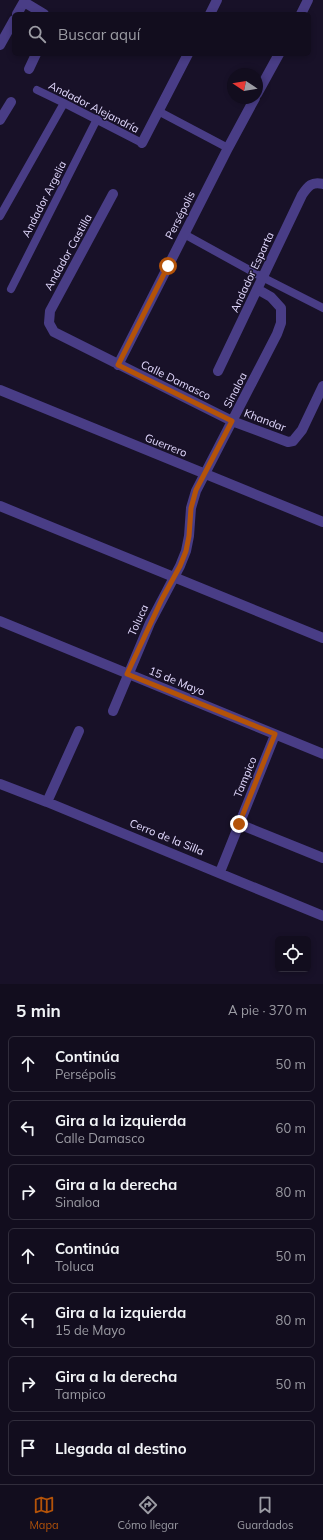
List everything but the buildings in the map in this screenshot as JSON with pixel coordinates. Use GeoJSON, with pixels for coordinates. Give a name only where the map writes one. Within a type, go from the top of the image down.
{"type":"FeatureCollection","features":[{"type":"Feature","properties":{"kind":"street"},"geometry":{"type":"LineString","coordinates":[[211,12],[216,0]]}},
{"type":"Feature","properties":{"kind":"street"},"geometry":{"type":"LineString","coordinates":[[302,12],[308,0]]}},
{"type":"Feature","properties":{"kind":"street"},"geometry":{"type":"LineString","coordinates":[[18,12],[24,1],[41,12]]}},
{"type":"Feature","properties":{"kind":"street"},"geometry":{"type":"LineString","coordinates":[[0,45],[12,24]]}},
{"type":"Feature","properties":{"kind":"street"},"geometry":{"type":"LineString","coordinates":[[29,68],[35,56]]}},
{"type":"Feature","properties":{"kind":"street"},"geometry":{"type":"LineString","coordinates":[[142,143],[187,56]]}},
{"type":"Feature","properties":{"kind":"street"},"geometry":{"type":"LineString","coordinates":[[263,83],[278,56]]}},
{"type":"Feature","properties":{"kind":"street","name":"Andador Alejandría"},"geometry":{"type":"LineString","coordinates":[[37,90],[142,143]]}},
{"type":"Feature","properties":{"kind":"street"},"geometry":{"type":"LineString","coordinates":[[0,120],[11,102]]}},
{"type":"Feature","properties":{"kind":"street"},"geometry":{"type":"LineString","coordinates":[[0,216],[64,103]]}},
{"type":"Feature","properties":{"kind":"street","name":"Persépolis"},"geometry":{"type":"LineString","coordinates":[[118,365],[252,104]]}},
{"type":"Feature","properties":{"kind":"street"},"geometry":{"type":"LineString","coordinates":[[158,111],[228,148]]}},
{"type":"Feature","properties":{"kind":"street","name":"Andador Argelia"},"geometry":{"type":"LineString","coordinates":[[11,289],[97,119]]}},
{"type":"Feature","properties":{"kind":"street","name":"Andador Esparta"},"geometry":{"type":"LineString","coordinates":[[218,371],[302,195],[310,184],[323,184]]}},
{"type":"Feature","properties":{"kind":"street","name":"Andador Castilla"},"geometry":{"type":"LineString","coordinates":[[49,323],[50,311],[113,194]]}},
{"type":"Feature","properties":{"kind":"street"},"geometry":{"type":"LineString","coordinates":[[184,234],[262,278],[323,308]]}},
{"type":"Feature","properties":{"kind":"street","name":"Sinaloa"},"geometry":{"type":"LineString","coordinates":[[173,577],[180,566],[186,551],[189,536],[191,508],[196,490],[277,334],[281,323],[281,308],[277,302],[257,289]]}},
{"type":"Feature","properties":{"kind":"street","name":"Calle Damasco"},"geometry":{"type":"LineString","coordinates":[[49,323],[51,328],[58,335],[232,421]]}},
{"type":"Feature","properties":{"kind":"street","name":"Khandar"},"geometry":{"type":"LineString","coordinates":[[232,421],[288,442],[293,440],[302,430],[323,386]]}},
{"type":"Feature","properties":{"kind":"street","name":"Guerrero"},"geometry":{"type":"LineString","coordinates":[[0,390],[323,522]]}},
{"type":"Feature","properties":{"kind":"street"},"geometry":{"type":"LineString","coordinates":[[0,506],[323,638]]}},
{"type":"Feature","properties":{"kind":"street","name":"Toluca"},"geometry":{"type":"LineString","coordinates":[[113,711],[127,674],[173,577]]}},
{"type":"Feature","properties":{"kind":"street","name":"15 de Mayo"},"geometry":{"type":"LineString","coordinates":[[0,621],[323,754]]}},
{"type":"Feature","properties":{"kind":"street"},"geometry":{"type":"LineString","coordinates":[[47,802],[79,731]]}},
{"type":"Feature","properties":{"kind":"street","name":"Tampico"},"geometry":{"type":"LineString","coordinates":[[220,872],[275,734]]}},
{"type":"Feature","properties":{"kind":"street","name":"Cerro de la Silla"},"geometry":{"type":"LineString","coordinates":[[0,784],[220,872],[323,916]]}},
{"type":"Feature","properties":{"kind":"street"},"geometry":{"type":"LineString","coordinates":[[239,824],[323,858]]}},
{"type":"Feature","properties":{"kind":"route"},"geometry":{"type":"LineString","coordinates":[[168,266],[118,365],[232,421],[196,490],[191,508],[189,536],[186,551],[180,566],[150,623],[127,674],[275,734],[239,824]]}}]}
